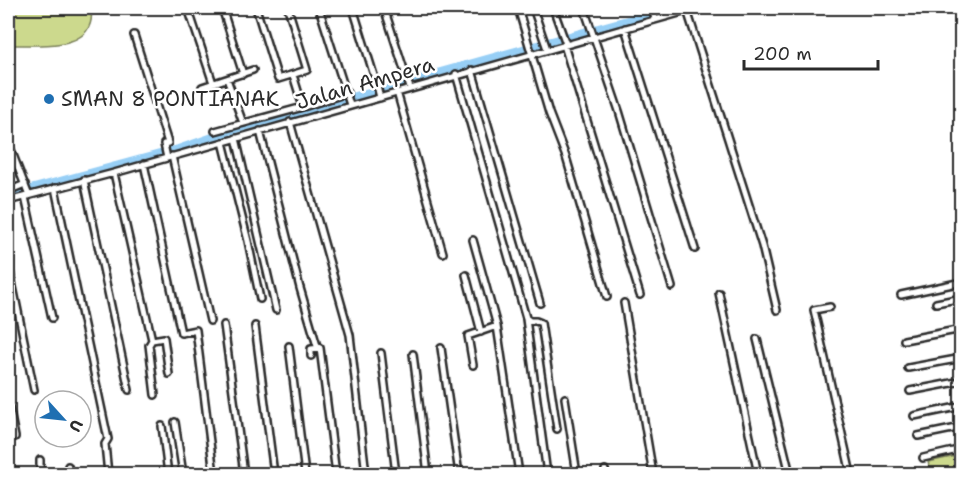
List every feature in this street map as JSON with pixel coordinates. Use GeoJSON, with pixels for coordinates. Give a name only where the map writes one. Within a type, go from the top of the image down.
{"type":"FeatureCollection","features":[{"type":"Feature","properties":{"kind":"street"},"geometry":{"type":"LineString","coordinates":[[188,8],[213,83]]}},
{"type":"Feature","properties":{"kind":"street"},"geometry":{"type":"LineString","coordinates":[[222,8],[243,74]]}},
{"type":"Feature","properties":{"kind":"street"},"geometry":{"type":"LineString","coordinates":[[256,8],[278,79],[307,70],[288,8]]}},
{"type":"Feature","properties":{"kind":"street"},"geometry":{"type":"LineString","coordinates":[[215,131],[303,107],[349,99],[319,8]]}},
{"type":"Feature","properties":{"kind":"street"},"geometry":{"type":"LineString","coordinates":[[353,8],[379,97]]}},
{"type":"Feature","properties":{"kind":"street"},"geometry":{"type":"LineString","coordinates":[[384,8],[409,86]]}},
{"type":"Feature","properties":{"kind":"street"},"geometry":{"type":"LineString","coordinates":[[518,8],[549,113],[566,157],[607,297]]}},
{"type":"Feature","properties":{"kind":"street"},"geometry":{"type":"LineString","coordinates":[[533,8],[547,48]]}},
{"type":"Feature","properties":{"kind":"street"},"geometry":{"type":"LineString","coordinates":[[553,8],[640,295]]}},
{"type":"Feature","properties":{"kind":"street"},"geometry":{"type":"LineString","coordinates":[[584,8],[619,111],[672,287]]}},
{"type":"Feature","properties":{"kind":"street","name":"Jalan Ampera"},"geometry":{"type":"LineString","coordinates":[[8,201],[114,173],[168,154],[260,131],[349,99],[379,97],[409,86],[565,44],[593,33],[625,28],[653,13],[697,8]]}},
{"type":"Feature","properties":{"kind":"street"},"geometry":{"type":"LineString","coordinates":[[687,10],[762,246],[777,310]]}},
{"type":"Feature","properties":{"kind":"street"},"geometry":{"type":"LineString","coordinates":[[625,28],[695,249]]}},
{"type":"Feature","properties":{"kind":"street"},"geometry":{"type":"LineString","coordinates":[[134,35],[168,143],[164,144],[210,321]]}},
{"type":"Feature","properties":{"kind":"street"},"geometry":{"type":"LineString","coordinates":[[202,87],[253,70]]}},
{"type":"Feature","properties":{"kind":"street"},"geometry":{"type":"LineString","coordinates":[[472,70],[540,303]]}},
{"type":"Feature","properties":{"kind":"street"},"geometry":{"type":"LineString","coordinates":[[293,75],[303,107]]}},
{"type":"Feature","properties":{"kind":"street"},"geometry":{"type":"LineString","coordinates":[[456,75],[526,318],[547,474]]}},
{"type":"Feature","properties":{"kind":"street"},"geometry":{"type":"LineString","coordinates":[[227,79],[243,123]]}},
{"type":"Feature","properties":{"kind":"street"},"geometry":{"type":"LineString","coordinates":[[397,92],[443,253]]}},
{"type":"Feature","properties":{"kind":"street"},"geometry":{"type":"LineString","coordinates":[[290,122],[350,336],[366,474]]}},
{"type":"Feature","properties":{"kind":"street"},"geometry":{"type":"LineString","coordinates":[[260,131],[300,288],[317,346],[324,360],[336,474]]}},
{"type":"Feature","properties":{"kind":"street"},"geometry":{"type":"LineString","coordinates":[[236,138],[276,310]]}},
{"type":"Feature","properties":{"kind":"street"},"geometry":{"type":"LineString","coordinates":[[8,142],[26,185],[52,318]]}},
{"type":"Feature","properties":{"kind":"street"},"geometry":{"type":"LineString","coordinates":[[223,142],[260,299]]}},
{"type":"Feature","properties":{"kind":"street"},"geometry":{"type":"LineString","coordinates":[[144,164],[180,333],[196,330],[214,474]]}},
{"type":"Feature","properties":{"kind":"street"},"geometry":{"type":"LineString","coordinates":[[114,173],[152,340],[149,345],[155,395]]}},
{"type":"Feature","properties":{"kind":"street"},"geometry":{"type":"LineString","coordinates":[[84,180],[129,390]]}},
{"type":"Feature","properties":{"kind":"street"},"geometry":{"type":"LineString","coordinates":[[8,191],[26,185]]}},
{"type":"Feature","properties":{"kind":"street"},"geometry":{"type":"LineString","coordinates":[[55,188],[108,439],[105,444],[108,474]]}},
{"type":"Feature","properties":{"kind":"street"},"geometry":{"type":"LineString","coordinates":[[473,240],[497,326],[519,474]]}},
{"type":"Feature","properties":{"kind":"street"},"geometry":{"type":"LineString","coordinates":[[8,262],[34,389]]}},
{"type":"Feature","properties":{"kind":"street"},"geometry":{"type":"LineString","coordinates":[[466,275],[481,332]]}},
{"type":"Feature","properties":{"kind":"street"},"geometry":{"type":"LineString","coordinates":[[901,295],[962,282]]}},
{"type":"Feature","properties":{"kind":"street"},"geometry":{"type":"LineString","coordinates":[[719,293],[758,474]]}},
{"type":"Feature","properties":{"kind":"street"},"geometry":{"type":"LineString","coordinates":[[936,303],[962,298]]}},
{"type":"Feature","properties":{"kind":"street"},"geometry":{"type":"LineString","coordinates":[[624,303],[653,474]]}},
{"type":"Feature","properties":{"kind":"street"},"geometry":{"type":"LineString","coordinates":[[830,307],[814,310],[851,474]]}},
{"type":"Feature","properties":{"kind":"street"},"geometry":{"type":"LineString","coordinates":[[526,318],[541,323],[557,429]]}},
{"type":"Feature","properties":{"kind":"street"},"geometry":{"type":"LineString","coordinates":[[224,325],[244,474]]}},
{"type":"Feature","properties":{"kind":"street"},"geometry":{"type":"LineString","coordinates":[[255,326],[274,474]]}},
{"type":"Feature","properties":{"kind":"street"},"geometry":{"type":"LineString","coordinates":[[473,366],[468,336],[497,326]]}},
{"type":"Feature","properties":{"kind":"street"},"geometry":{"type":"LineString","coordinates":[[904,340],[962,329]]}},
{"type":"Feature","properties":{"kind":"street"},"geometry":{"type":"LineString","coordinates":[[152,340],[164,338],[169,374]]}},
{"type":"Feature","properties":{"kind":"street"},"geometry":{"type":"LineString","coordinates":[[757,339],[790,474]]}},
{"type":"Feature","properties":{"kind":"street"},"geometry":{"type":"LineString","coordinates":[[289,346],[305,474]]}},
{"type":"Feature","properties":{"kind":"street"},"geometry":{"type":"LineString","coordinates":[[311,356],[311,349],[320,348]]}},
{"type":"Feature","properties":{"kind":"street"},"geometry":{"type":"LineString","coordinates":[[441,348],[459,474]]}},
{"type":"Feature","properties":{"kind":"street"},"geometry":{"type":"LineString","coordinates":[[381,353],[396,474]]}},
{"type":"Feature","properties":{"kind":"street"},"geometry":{"type":"LineString","coordinates":[[413,354],[428,474]]}},
{"type":"Feature","properties":{"kind":"street"},"geometry":{"type":"LineString","coordinates":[[908,368],[962,358]]}},
{"type":"Feature","properties":{"kind":"street"},"geometry":{"type":"LineString","coordinates":[[910,391],[962,381]]}},
{"type":"Feature","properties":{"kind":"street"},"geometry":{"type":"LineString","coordinates":[[565,398],[577,474]]}},
{"type":"Feature","properties":{"kind":"street"},"geometry":{"type":"LineString","coordinates":[[8,401],[15,437]]}},
{"type":"Feature","properties":{"kind":"street"},"geometry":{"type":"LineString","coordinates":[[914,416],[962,406]]}},
{"type":"Feature","properties":{"kind":"street"},"geometry":{"type":"LineString","coordinates":[[175,422],[183,474]]}},
{"type":"Feature","properties":{"kind":"street"},"geometry":{"type":"LineString","coordinates":[[162,426],[168,474]]}},
{"type":"Feature","properties":{"kind":"street"},"geometry":{"type":"LineString","coordinates":[[918,436],[962,427]]}},
{"type":"Feature","properties":{"kind":"street"},"geometry":{"type":"LineString","coordinates":[[923,458],[962,449]]}},
{"type":"Feature","properties":{"kind":"street"},"geometry":{"type":"LineString","coordinates":[[40,460],[40,474]]}},
{"type":"Feature","properties":{"kind":"street"},"geometry":{"type":"LineString","coordinates":[[68,466],[69,474]]}},
{"type":"Feature","properties":{"kind":"green space"},"geometry":{"type":"Polygon","coordinates":[[[8,8],[91,8],[91,22],[85,33],[63,43],[8,45],[8,8]]]}},
{"type":"Feature","properties":{"kind":"green space"},"geometry":{"type":"Polygon","coordinates":[[[961,455],[961,474],[931,474],[928,462],[961,455]]]}},
{"type":"Feature","properties":{"kind":"waterway"},"geometry":{"type":"LineString","coordinates":[[8,195],[178,149],[230,131],[670,8]]}},
{"type":"Feature","properties":{"kind":"place","name":"SMAN 8 PONTIANAK"},"geometry":{"type":"Point","coordinates":[49,99]}}]}
